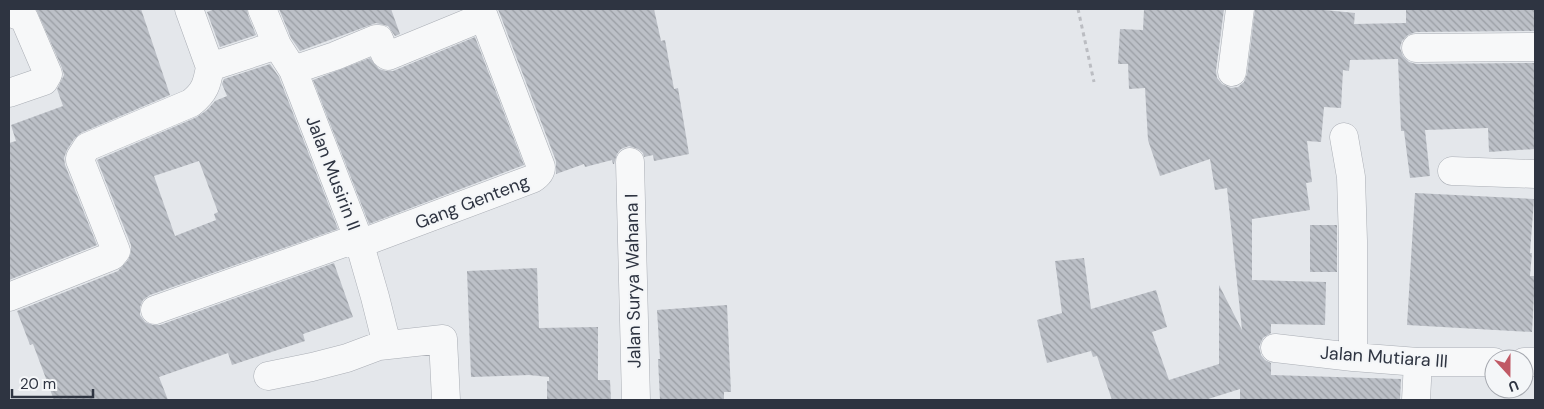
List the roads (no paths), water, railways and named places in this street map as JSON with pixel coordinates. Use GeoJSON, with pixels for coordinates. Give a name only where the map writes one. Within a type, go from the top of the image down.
{"type":"FeatureCollection","features":[{"type":"Feature","properties":{"kind":"street"},"geometry":{"type":"LineString","coordinates":[[9,9],[11,13],[24,18],[48,74],[44,81],[9,93]]}},
{"type":"Feature","properties":{"kind":"street"},"geometry":{"type":"LineString","coordinates":[[9,297],[115,254],[116,251],[80,158],[87,147],[91,145],[191,103],[206,87],[210,67],[189,9]]}},
{"type":"Feature","properties":{"kind":"street","name":"Jalan Musirin II"},"geometry":{"type":"LineString","coordinates":[[262,9],[276,45],[293,70],[358,238],[387,345]]}},
{"type":"Feature","properties":{"kind":"street"},"geometry":{"type":"LineString","coordinates":[[1232,72],[1240,9]]}},
{"type":"Feature","properties":{"kind":"street","name":"Gang Genteng"},"geometry":{"type":"LineString","coordinates":[[293,70],[335,56],[376,39],[379,39],[385,54],[388,56],[482,13],[541,171],[532,179],[411,225],[367,241],[358,238]]}},
{"type":"Feature","properties":{"kind":"street"},"geometry":{"type":"LineString","coordinates":[[210,67],[276,45]]}},
{"type":"Feature","properties":{"kind":"street"},"geometry":{"type":"LineString","coordinates":[[1416,48],[1535,47]]}},
{"type":"Feature","properties":{"kind":"street"},"geometry":{"type":"LineString","coordinates":[[1344,137],[1351,177],[1353,357]]}},
{"type":"Feature","properties":{"kind":"street","name":"Jalan Surya Wahana I"},"geometry":{"type":"LineString","coordinates":[[630,162],[636,400]]}},
{"type":"Feature","properties":{"kind":"street"},"geometry":{"type":"LineString","coordinates":[[1452,171],[1535,174]]}},
{"type":"Feature","properties":{"kind":"street"},"geometry":{"type":"LineString","coordinates":[[155,310],[358,238]]}},
{"type":"Feature","properties":{"kind":"street"},"geometry":{"type":"LineString","coordinates":[[268,376],[312,367],[387,345],[443,339],[446,400]]}},
{"type":"Feature","properties":{"kind":"street","name":"Jalan Mutiara III"},"geometry":{"type":"LineString","coordinates":[[1275,348],[1418,362],[1484,362]]}},
{"type":"Feature","properties":{"kind":"street"},"geometry":{"type":"LineString","coordinates":[[1416,400],[1418,362]]}}]}
